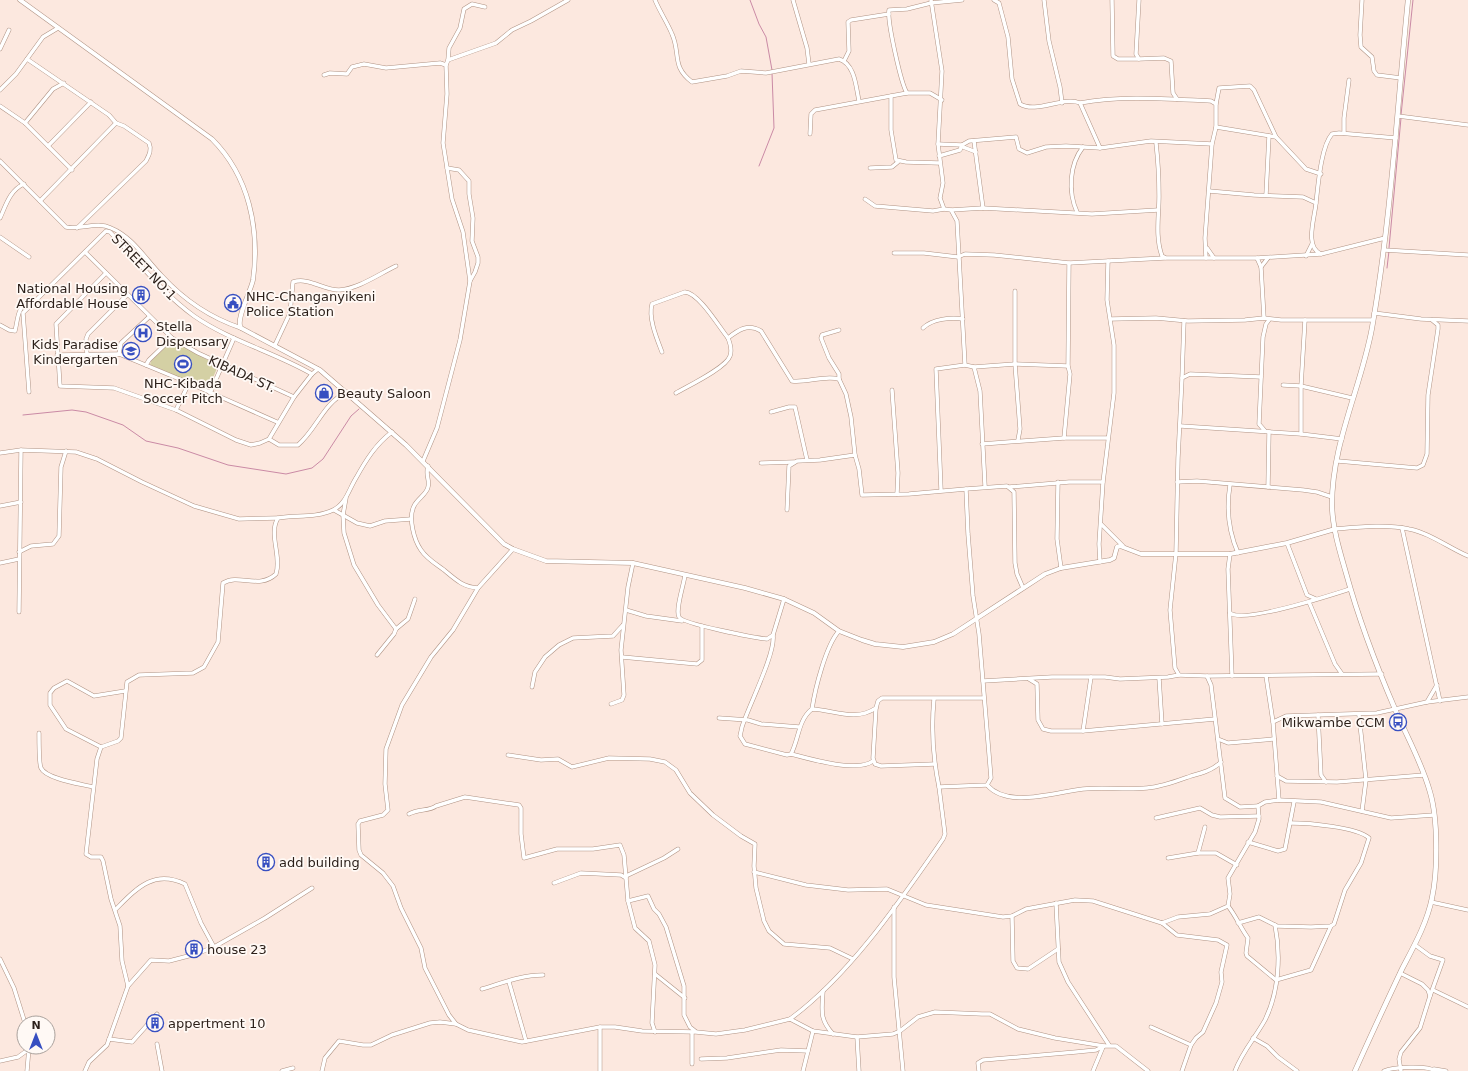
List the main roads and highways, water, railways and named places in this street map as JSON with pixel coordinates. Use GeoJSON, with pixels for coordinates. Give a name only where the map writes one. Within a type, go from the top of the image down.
{"type":"FeatureCollection","features":[{"type":"Feature","properties":{"kind":"main road"},"geometry":{"type":"LineString","coordinates":[[1355,1071],[1400,973],[1415,945],[1432,902],[1435,876],[1434,815],[1431,794],[1369,645],[1350,589],[1335,529],[1332,497],[1343,430],[1370,340],[1384,250],[1396,138],[1408,0]]}},
{"type":"Feature","properties":{"kind":"waterway"},"geometry":{"type":"LineString","coordinates":[[750,0],[759,24],[766,37],[772,70]]}},
{"type":"Feature","properties":{"kind":"waterway"},"geometry":{"type":"LineString","coordinates":[[1401,115],[1413,0]]}},
{"type":"Feature","properties":{"kind":"waterway"},"geometry":{"type":"LineString","coordinates":[[759,166],[774,128],[772,73]]}},
{"type":"Feature","properties":{"kind":"waterway"},"geometry":{"type":"LineString","coordinates":[[1389,248],[1401,118]]}},
{"type":"Feature","properties":{"kind":"waterway"},"geometry":{"type":"LineString","coordinates":[[1387,268],[1389,251]]}},
{"type":"Feature","properties":{"kind":"waterway"},"geometry":{"type":"LineString","coordinates":[[23,415],[72,410],[86,412],[123,425],[146,441],[178,448],[228,465],[286,474],[312,468],[323,459],[351,416],[359,409]]}},
{"type":"Feature","properties":{"kind":"place","name":"National Housing Affordable House"},"geometry":{"type":"Point","coordinates":[141,295]}},
{"type":"Feature","properties":{"kind":"place","name":"NHC-Changanyikeni Police Station"},"geometry":{"type":"Point","coordinates":[233,303]}},
{"type":"Feature","properties":{"kind":"place","name":"Stella Dispensary"},"geometry":{"type":"Point","coordinates":[143,333]}},
{"type":"Feature","properties":{"kind":"place","name":"Kids Paradise Kindergarten"},"geometry":{"type":"Point","coordinates":[131,351]}},
{"type":"Feature","properties":{"kind":"place","name":"NHC-Kibada Soccer Pitch"},"geometry":{"type":"Point","coordinates":[183,364]}},
{"type":"Feature","properties":{"kind":"place","name":"Beauty Saloon"},"geometry":{"type":"Point","coordinates":[324,393]}},
{"type":"Feature","properties":{"kind":"place","name":"Mikwambe CCM"},"geometry":{"type":"Point","coordinates":[1398,722]}},
{"type":"Feature","properties":{"kind":"place","name":"add building"},"geometry":{"type":"Point","coordinates":[266,862]}},
{"type":"Feature","properties":{"kind":"place","name":"house 23"},"geometry":{"type":"Point","coordinates":[194,949]}},
{"type":"Feature","properties":{"kind":"place","name":"appertment 10"},"geometry":{"type":"Point","coordinates":[155,1023]}}]}
